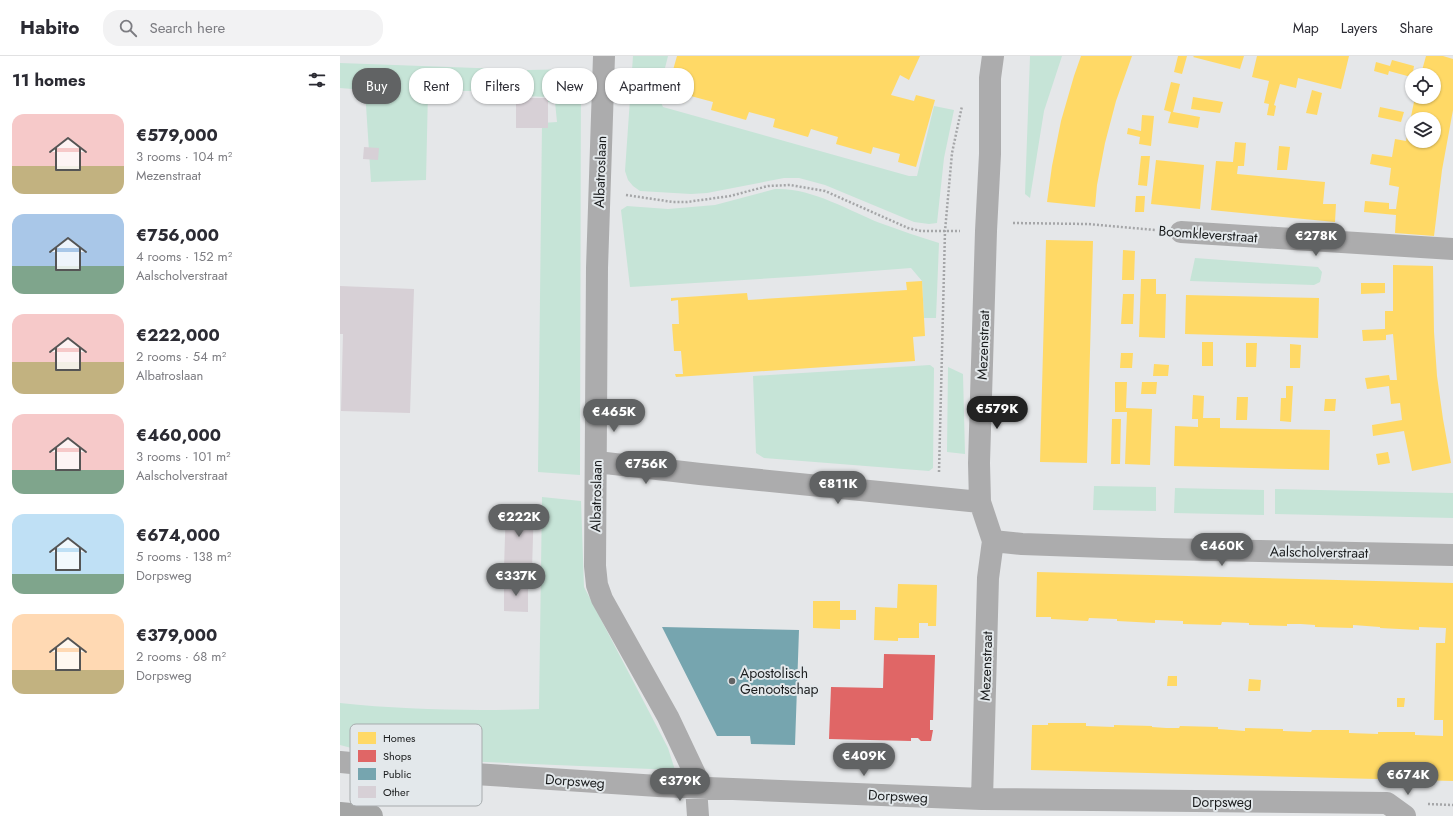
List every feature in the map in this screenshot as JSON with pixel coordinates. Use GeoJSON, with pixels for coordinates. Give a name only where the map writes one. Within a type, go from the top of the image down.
{"type":"FeatureCollection","features":[{"type":"Feature","properties":{"kind":"main road"},"geometry":{"type":"LineString","coordinates":[[340,813],[372,816]]}},
{"type":"Feature","properties":{"kind":"street","name":"Albatroslaan"},"geometry":{"type":"LineString","coordinates":[[604,56],[597,268],[597,462],[595,566],[597,585],[602,599],[668,717],[695,774],[698,816]]}},
{"type":"Feature","properties":{"kind":"street","name":"Mezenstraat"},"geometry":{"type":"LineString","coordinates":[[982,800],[988,578],[993,541],[980,502],[979,463],[986,227],[990,154],[990,78],[993,56]]}},
{"type":"Feature","properties":{"kind":"street","name":"Boomkleverstraat"},"geometry":{"type":"LineString","coordinates":[[1181,232],[1453,249]]}},
{"type":"Feature","properties":{"kind":"street"},"geometry":{"type":"LineString","coordinates":[[597,462],[700,474],[980,502]]}},
{"type":"Feature","properties":{"kind":"street","name":"Aalscholverstraat"},"geometry":{"type":"LineString","coordinates":[[993,541],[1022,544],[1162,549],[1453,554]]}},
{"type":"Feature","properties":{"kind":"street","name":"Dorpsweg"},"geometry":{"type":"LineString","coordinates":[[340,762],[350,763]]}},
{"type":"Feature","properties":{"kind":"street","name":"Dorpsweg"},"geometry":{"type":"LineString","coordinates":[[482,774],[658,786],[982,800],[1387,803],[1405,816]]}},
{"type":"Feature","properties":{"kind":"path"},"geometry":{"type":"LineString","coordinates":[[939,498],[944,231],[952,153],[964,99]]}},
{"type":"Feature","properties":{"kind":"path","name":"Boomkleverstraat"},"geometry":{"type":"LineString","coordinates":[[599,192],[673,202],[687,202],[730,196],[768,186],[790,185],[825,191],[908,228],[922,231],[944,231],[986,227],[1088,224],[1181,232]]}},
{"type":"Feature","properties":{"kind":"green space"},"geometry":{"type":"Polygon","coordinates":[[[633,56],[668,56],[665,68],[632,68],[633,56]]]}},
{"type":"Feature","properties":{"kind":"green space"},"geometry":{"type":"Polygon","coordinates":[[[1030,56],[1062,56],[1044,111],[1030,198],[1025,194],[1030,56]]]}},
{"type":"Feature","properties":{"kind":"green space"},"geometry":{"type":"Polygon","coordinates":[[[340,63],[477,68],[471,68],[471,91],[463,91],[463,68],[409,68],[409,104],[428,104],[426,180],[371,182],[366,104],[401,104],[401,68],[352,68],[352,89],[340,88],[340,63]]]}},
{"type":"Feature","properties":{"kind":"green space"},"geometry":{"type":"Polygon","coordinates":[[[534,70],[542,70],[542,97],[534,96],[534,70]]]}},
{"type":"Feature","properties":{"kind":"green space"},"geometry":{"type":"Polygon","coordinates":[[[555,104],[581,104],[580,475],[538,472],[542,123],[557,122],[555,104]]]}},
{"type":"Feature","properties":{"kind":"green space"},"geometry":{"type":"Polygon","coordinates":[[[630,104],[662,104],[663,107],[909,176],[917,176],[934,106],[954,110],[944,158],[937,223],[929,224],[914,222],[825,185],[799,178],[784,178],[707,193],[691,194],[640,191],[628,180],[625,171],[630,104]]]}},
{"type":"Feature","properties":{"kind":"green space"},"geometry":{"type":"Polygon","coordinates":[[[775,189],[788,189],[815,195],[880,223],[939,243],[936,318],[924,318],[922,281],[911,268],[630,287],[621,210],[627,206],[668,209],[715,205],[775,189]]]}},
{"type":"Feature","properties":{"kind":"green space"},"geometry":{"type":"Polygon","coordinates":[[[1195,258],[1318,267],[1322,272],[1320,282],[1314,285],[1190,281],[1195,258]]]}},
{"type":"Feature","properties":{"kind":"green space"},"geometry":{"type":"Polygon","coordinates":[[[930,365],[934,368],[933,468],[929,471],[764,458],[756,453],[753,376],[930,365]]]}},
{"type":"Feature","properties":{"kind":"green space"},"geometry":{"type":"Polygon","coordinates":[[[948,367],[963,374],[965,454],[947,452],[948,367]]]}},
{"type":"Feature","properties":{"kind":"green space"},"geometry":{"type":"Polygon","coordinates":[[[1094,486],[1156,487],[1156,511],[1093,510],[1094,486]]]}},
{"type":"Feature","properties":{"kind":"green space"},"geometry":{"type":"Polygon","coordinates":[[[1175,488],[1264,490],[1264,515],[1174,513],[1175,488]]]}},
{"type":"Feature","properties":{"kind":"green space"},"geometry":{"type":"Polygon","coordinates":[[[1275,489],[1453,493],[1453,518],[1275,514],[1275,489]]]}},
{"type":"Feature","properties":{"kind":"green space"},"geometry":{"type":"Polygon","coordinates":[[[542,497],[581,501],[584,587],[668,748],[675,770],[482,762],[482,724],[350,724],[350,748],[340,745],[340,703],[439,709],[539,709],[542,497]]]}},
{"type":"Feature","properties":{"kind":"building: Homes"},"geometry":{"type":"Polygon","coordinates":[[[677,56],[920,56],[909,80],[900,75],[891,95],[914,101],[916,95],[935,100],[916,167],[898,162],[900,154],[873,147],[871,154],[836,144],[838,137],[811,129],[808,137],[773,127],[775,119],[749,112],[746,120],[711,110],[713,102],[694,97],[694,68],[674,68],[677,56]]]}},
{"type":"Feature","properties":{"kind":"building: Homes"},"geometry":{"type":"Polygon","coordinates":[[[1081,56],[1132,56],[1116,101],[1105,143],[1097,185],[1095,207],[1047,202],[1052,166],[1061,121],[1081,56]]]}},
{"type":"Feature","properties":{"kind":"building: Homes"},"geometry":{"type":"Polygon","coordinates":[[[1178,56],[1187,56],[1182,74],[1174,72],[1178,56]]]}},
{"type":"Feature","properties":{"kind":"building: Homes"},"geometry":{"type":"Polygon","coordinates":[[[1244,56],[1240,69],[1193,57],[1244,56]]]}},
{"type":"Feature","properties":{"kind":"building: Homes"},"geometry":{"type":"Polygon","coordinates":[[[1257,56],[1349,56],[1341,89],[1298,78],[1296,88],[1280,84],[1274,105],[1276,106],[1274,116],[1267,115],[1269,104],[1264,103],[1269,81],[1252,77],[1257,56]]]}},
{"type":"Feature","properties":{"kind":"building: Homes"},"geometry":{"type":"Polygon","coordinates":[[[1426,56],[1443,56],[1453,59],[1453,110],[1442,170],[1434,236],[1395,233],[1396,215],[1364,212],[1365,201],[1389,203],[1389,209],[1396,209],[1399,187],[1389,185],[1391,168],[1370,164],[1372,154],[1392,157],[1395,139],[1405,141],[1405,148],[1441,148],[1441,112],[1412,112],[1414,104],[1441,104],[1441,68],[1423,68],[1426,56]]]}},
{"type":"Feature","properties":{"kind":"building: Homes"},"geometry":{"type":"Polygon","coordinates":[[[1392,60],[1414,66],[1414,68],[1405,68],[1405,75],[1389,71],[1388,75],[1374,71],[1376,62],[1390,66],[1392,60]]]}},
{"type":"Feature","properties":{"kind":"building: Homes"},"geometry":{"type":"Polygon","coordinates":[[[1171,82],[1180,84],[1173,112],[1200,117],[1198,128],[1168,123],[1171,112],[1164,110],[1171,82]]]}},
{"type":"Feature","properties":{"kind":"building: Homes"},"geometry":{"type":"Polygon","coordinates":[[[1312,90],[1322,93],[1317,115],[1306,113],[1312,90]]]}},
{"type":"Feature","properties":{"kind":"building: Homes"},"geometry":{"type":"Polygon","coordinates":[[[1193,97],[1223,102],[1220,113],[1191,109],[1193,97]]]}},
{"type":"Feature","properties":{"kind":"building: Homes"},"geometry":{"type":"Polygon","coordinates":[[[1380,107],[1404,112],[1401,122],[1378,117],[1380,107]]]}},
{"type":"Feature","properties":{"kind":"building: Homes"},"geometry":{"type":"Polygon","coordinates":[[[1142,115],[1154,116],[1151,146],[1139,144],[1140,137],[1127,134],[1128,128],[1141,131],[1142,115]]]}},
{"type":"Feature","properties":{"kind":"building: Homes"},"geometry":{"type":"Polygon","coordinates":[[[1235,142],[1246,143],[1244,166],[1238,166],[1237,174],[1325,182],[1323,204],[1336,204],[1335,222],[1211,210],[1216,161],[1233,162],[1235,142]]]}},
{"type":"Feature","properties":{"kind":"building: Homes"},"geometry":{"type":"Polygon","coordinates":[[[1279,146],[1290,147],[1287,170],[1277,170],[1279,146]]]}},
{"type":"Feature","properties":{"kind":"building: Homes"},"geometry":{"type":"Polygon","coordinates":[[[1141,156],[1150,156],[1147,186],[1138,185],[1141,156]]]}},
{"type":"Feature","properties":{"kind":"building: Homes"},"geometry":{"type":"Polygon","coordinates":[[[1156,160],[1204,165],[1200,209],[1151,204],[1156,160]]]}},
{"type":"Feature","properties":{"kind":"building: Homes"},"geometry":{"type":"Polygon","coordinates":[[[1136,196],[1145,196],[1144,212],[1135,212],[1136,196]]]}},
{"type":"Feature","properties":{"kind":"building: Homes"},"geometry":{"type":"Polygon","coordinates":[[[1046,240],[1093,241],[1087,463],[1040,462],[1046,240]]]}},
{"type":"Feature","properties":{"kind":"building: Homes"},"geometry":{"type":"Polygon","coordinates":[[[1123,250],[1135,251],[1134,280],[1122,280],[1123,250]]]}},
{"type":"Feature","properties":{"kind":"building: Homes"},"geometry":{"type":"Polygon","coordinates":[[[1393,265],[1433,266],[1434,332],[1437,376],[1451,463],[1412,471],[1404,431],[1373,436],[1372,425],[1402,420],[1400,403],[1391,404],[1389,386],[1367,389],[1365,378],[1389,375],[1390,380],[1397,380],[1393,334],[1386,335],[1386,340],[1363,341],[1362,330],[1385,329],[1385,311],[1393,311],[1393,265]]]}},
{"type":"Feature","properties":{"kind":"building: Homes"},"geometry":{"type":"Polygon","coordinates":[[[1141,279],[1156,279],[1156,294],[1166,294],[1165,338],[1139,337],[1141,279]]]}},
{"type":"Feature","properties":{"kind":"building: Homes"},"geometry":{"type":"Polygon","coordinates":[[[922,281],[925,336],[913,337],[915,361],[676,377],[675,374],[683,374],[681,351],[674,351],[672,324],[679,324],[678,300],[671,301],[671,298],[747,293],[748,300],[907,290],[906,282],[922,281]]]}},
{"type":"Feature","properties":{"kind":"building: Homes"},"geometry":{"type":"Polygon","coordinates":[[[1361,283],[1385,283],[1385,293],[1361,294],[1361,283]]]}},
{"type":"Feature","properties":{"kind":"building: Homes"},"geometry":{"type":"Polygon","coordinates":[[[1123,294],[1134,294],[1133,324],[1121,324],[1123,294]]]}},
{"type":"Feature","properties":{"kind":"building: Homes"},"geometry":{"type":"Polygon","coordinates":[[[1186,295],[1319,298],[1318,338],[1185,334],[1186,295]]]}},
{"type":"Feature","properties":{"kind":"building: Homes"},"geometry":{"type":"Polygon","coordinates":[[[1202,342],[1213,342],[1213,366],[1202,366],[1202,342]]]}},
{"type":"Feature","properties":{"kind":"building: Homes"},"geometry":{"type":"Polygon","coordinates":[[[1246,343],[1257,343],[1256,367],[1246,367],[1246,343]]]}},
{"type":"Feature","properties":{"kind":"building: Homes"},"geometry":{"type":"Polygon","coordinates":[[[1290,344],[1301,345],[1300,368],[1290,368],[1290,344]]]}},
{"type":"Feature","properties":{"kind":"building: Homes"},"geometry":{"type":"Polygon","coordinates":[[[1121,353],[1133,353],[1132,368],[1120,368],[1121,353]]]}},
{"type":"Feature","properties":{"kind":"building: Homes"},"geometry":{"type":"Polygon","coordinates":[[[1154,364],[1169,365],[1168,376],[1153,376],[1154,364]]]}},
{"type":"Feature","properties":{"kind":"building: Homes"},"geometry":{"type":"Polygon","coordinates":[[[1115,382],[1127,382],[1126,408],[1152,409],[1150,465],[1125,464],[1127,412],[1115,412],[1115,382]]]}},
{"type":"Feature","properties":{"kind":"building: Homes"},"geometry":{"type":"Polygon","coordinates":[[[1142,382],[1157,382],[1156,394],[1141,394],[1142,382]]]}},
{"type":"Feature","properties":{"kind":"building: Homes"},"geometry":{"type":"Polygon","coordinates":[[[1286,386],[1293,386],[1291,422],[1280,421],[1281,398],[1286,398],[1286,386]]]}},
{"type":"Feature","properties":{"kind":"building: Homes"},"geometry":{"type":"Polygon","coordinates":[[[1193,395],[1204,396],[1203,418],[1220,418],[1220,428],[1330,430],[1329,470],[1174,466],[1175,426],[1198,427],[1198,419],[1192,419],[1193,395]]]}},
{"type":"Feature","properties":{"kind":"building: Homes"},"geometry":{"type":"Polygon","coordinates":[[[1237,397],[1248,397],[1247,420],[1236,420],[1237,397]]]}},
{"type":"Feature","properties":{"kind":"building: Homes"},"geometry":{"type":"Polygon","coordinates":[[[1325,399],[1336,399],[1335,411],[1324,411],[1325,399]]]}},
{"type":"Feature","properties":{"kind":"building: Homes"},"geometry":{"type":"Polygon","coordinates":[[[1112,419],[1121,419],[1120,464],[1111,464],[1112,419]]]}},
{"type":"Feature","properties":{"kind":"building: Homes"},"geometry":{"type":"Polygon","coordinates":[[[1388,452],[1390,463],[1378,465],[1376,454],[1388,452]]]}},
{"type":"Feature","properties":{"kind":"building: Homes"},"geometry":{"type":"Polygon","coordinates":[[[1037,572],[1453,583],[1453,781],[1031,770],[1032,725],[1048,725],[1048,723],[1086,723],[1086,726],[1114,727],[1114,725],[1166,728],[1179,728],[1180,726],[1218,727],[1218,729],[1245,731],[1245,728],[1283,729],[1283,731],[1311,732],[1312,730],[1349,730],[1349,733],[1378,734],[1378,732],[1415,732],[1415,735],[1443,736],[1443,720],[1434,720],[1436,643],[1445,643],[1446,628],[1419,627],[1419,630],[1353,625],[1353,628],[1315,627],[1315,625],[1301,624],[1287,624],[1287,626],[1249,625],[1249,623],[1222,622],[1221,625],[1183,624],[1183,621],[1155,620],[1155,623],[1117,621],[1117,619],[1089,618],[1088,621],[1036,617],[1037,572]]]}},
{"type":"Feature","properties":{"kind":"building: Homes"},"geometry":{"type":"Polygon","coordinates":[[[898,584],[937,585],[936,626],[928,626],[928,623],[919,623],[919,638],[898,638],[898,641],[874,640],[875,607],[897,608],[898,584]]]}},
{"type":"Feature","properties":{"kind":"building: Homes"},"geometry":{"type":"Polygon","coordinates":[[[813,601],[840,601],[840,610],[856,610],[856,620],[840,620],[840,629],[813,628],[813,601]]]}},
{"type":"Feature","properties":{"kind":"building: Homes"},"geometry":{"type":"Polygon","coordinates":[[[1168,676],[1177,676],[1177,686],[1167,686],[1168,676]]]}},
{"type":"Feature","properties":{"kind":"building: Homes"},"geometry":{"type":"Polygon","coordinates":[[[1249,679],[1261,680],[1260,691],[1248,691],[1249,679]]]}},
{"type":"Feature","properties":{"kind":"building: Homes"},"geometry":{"type":"Polygon","coordinates":[[[1397,698],[1405,698],[1404,707],[1397,707],[1397,698]]]}},
{"type":"Feature","properties":{"kind":"building: Shops"},"geometry":{"type":"Polygon","coordinates":[[[884,654],[935,655],[933,720],[930,720],[930,730],[933,730],[931,741],[921,741],[918,738],[911,738],[911,741],[829,739],[831,687],[883,688],[884,654]]]}},
{"type":"Feature","properties":{"kind":"building: Public"},"geometry":{"type":"Polygon","coordinates":[[[662,627],[799,630],[795,745],[751,744],[750,736],[717,736],[662,627]]]}},
{"type":"Feature","properties":{"kind":"building: Other"},"geometry":{"type":"Polygon","coordinates":[[[534,98],[542,98],[542,104],[548,104],[548,128],[516,128],[516,104],[534,104],[534,98]]]}},
{"type":"Feature","properties":{"kind":"building: Other"},"geometry":{"type":"Polygon","coordinates":[[[364,147],[379,148],[378,160],[363,159],[364,147]]]}},
{"type":"Feature","properties":{"kind":"building: Other"},"geometry":{"type":"Polygon","coordinates":[[[340,286],[414,289],[410,413],[341,411],[343,334],[340,334],[340,286]]]}},
{"type":"Feature","properties":{"kind":"building: Other"},"geometry":{"type":"Polygon","coordinates":[[[506,505],[514,506],[514,509],[525,509],[525,506],[534,506],[532,569],[504,568],[506,505]]]}},
{"type":"Feature","properties":{"kind":"building: Other"},"geometry":{"type":"Polygon","coordinates":[[[504,582],[528,582],[528,612],[504,611],[504,582]]]}},
{"type":"Feature","properties":{"kind":"place","name":"Apostolisch Genootschap"},"geometry":{"type":"Point","coordinates":[732,681]}}]}
